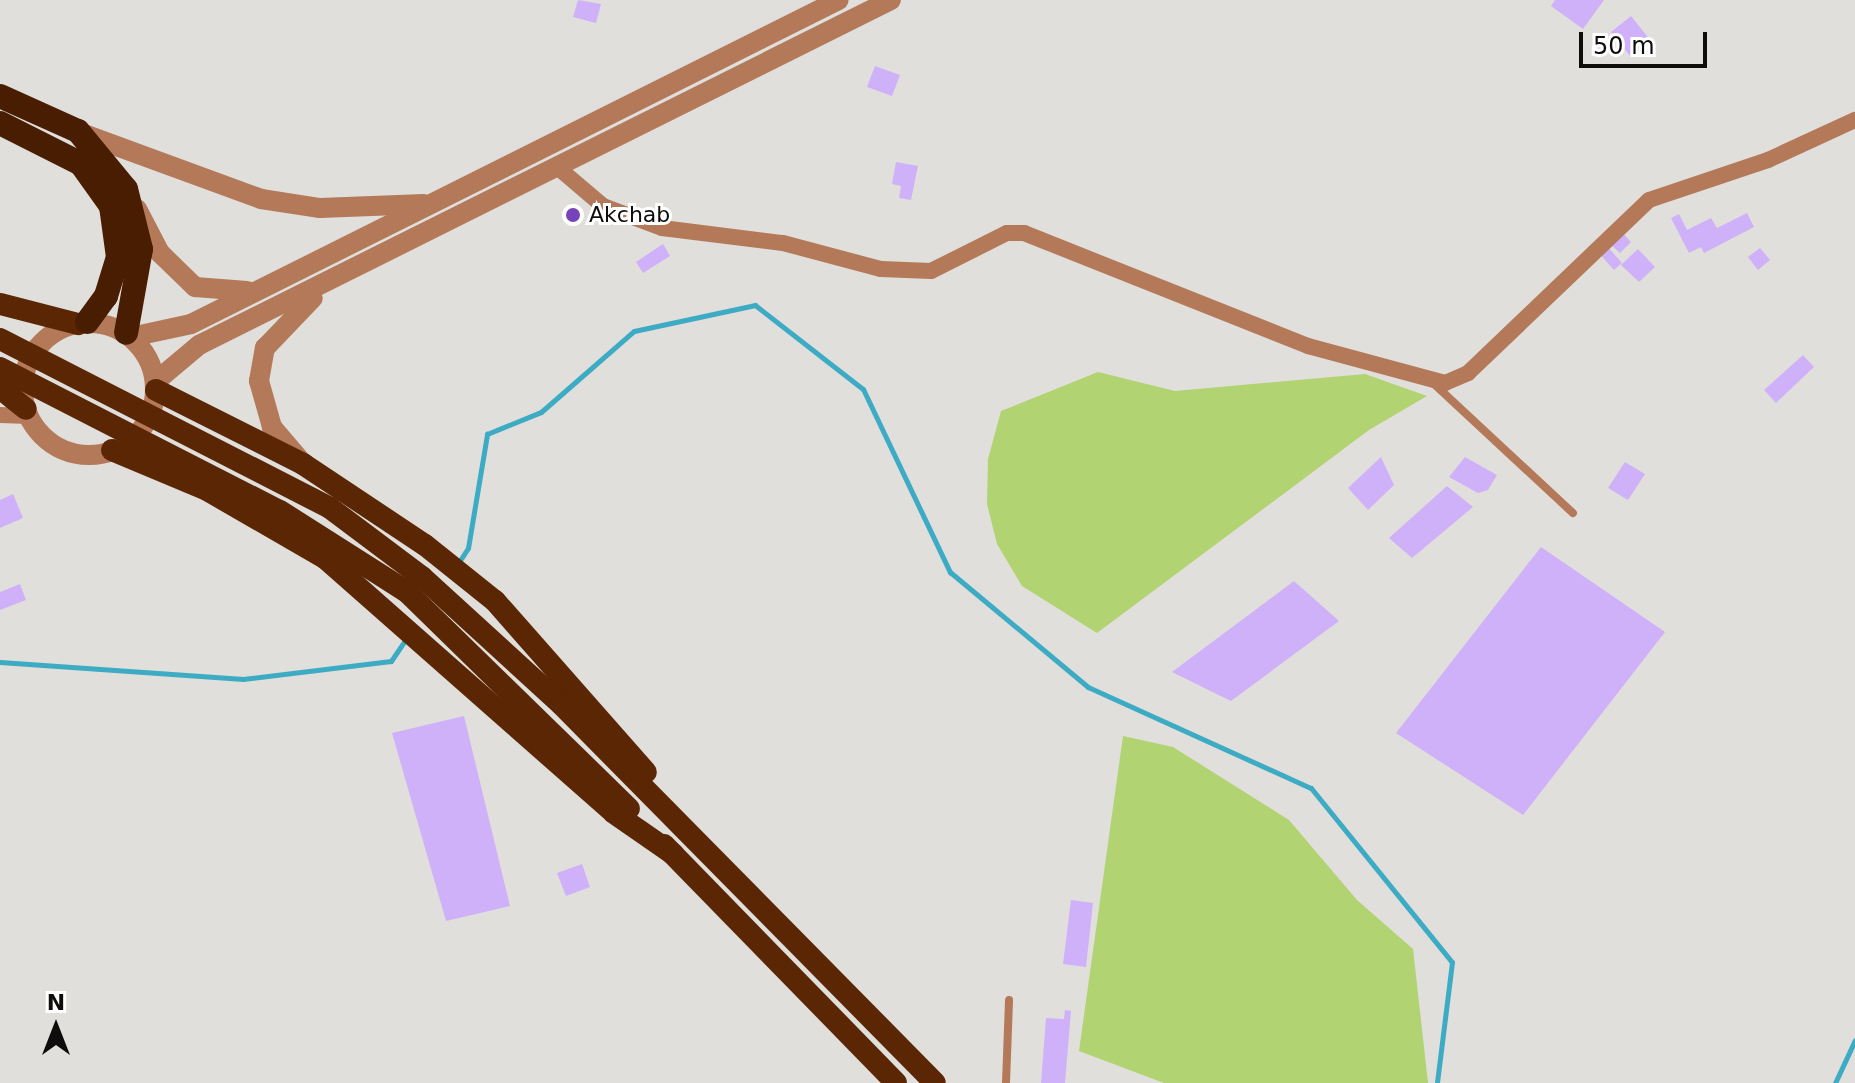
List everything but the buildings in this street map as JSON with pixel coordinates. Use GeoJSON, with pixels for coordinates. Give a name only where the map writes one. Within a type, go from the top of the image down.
{"type":"FeatureCollection","features":[{"type":"Feature","properties":{"kind":"highway"},"geometry":{"type":"LineString","coordinates":[[0,96],[78,131],[126,189],[141,249],[129,335]]}},
{"type":"Feature","properties":{"kind":"highway"},"geometry":{"type":"LineString","coordinates":[[0,123],[81,164],[111,206],[118,257],[106,296],[83,323],[0,304]]}},
{"type":"Feature","properties":{"kind":"highway"},"geometry":{"type":"LineString","coordinates":[[0,339],[330,508],[477,626],[672,813],[935,1083]]}},
{"type":"Feature","properties":{"kind":"highway"},"geometry":{"type":"LineString","coordinates":[[0,368],[339,544],[469,648],[896,1083]]}},
{"type":"Feature","properties":{"kind":"highway"},"geometry":{"type":"LineString","coordinates":[[155,386],[303,464],[425,545],[495,601],[639,761],[672,813]]}},
{"type":"Feature","properties":{"kind":"highway"},"geometry":{"type":"LineString","coordinates":[[0,388],[27,412]]}},
{"type":"Feature","properties":{"kind":"highway"},"geometry":{"type":"LineString","coordinates":[[112,450],[280,530],[384,609],[614,813],[673,854]]}},
{"type":"Feature","properties":{"kind":"street"},"geometry":{"type":"LineString","coordinates":[[839,0],[191,324],[129,335],[83,323],[52,335],[33,355],[23,381],[27,412],[55,449],[83,456],[112,450],[140,432],[155,386],[184,353],[891,0]]}},
{"type":"Feature","properties":{"kind":"street"},"geometry":{"type":"LineString","coordinates":[[556,166],[603,206],[662,228],[783,243],[881,269],[931,271],[1007,233],[1024,233],[1308,346],[1432,382],[1468,373],[1649,200],[1768,160],[1855,120]]}},
{"type":"Feature","properties":{"kind":"street"},"geometry":{"type":"LineString","coordinates":[[78,131],[261,199],[342,208],[436,203]]}},
{"type":"Feature","properties":{"kind":"street"},"geometry":{"type":"LineString","coordinates":[[126,189],[160,253],[195,287],[234,293],[274,283]]}},
{"type":"Feature","properties":{"kind":"street"},"geometry":{"type":"LineString","coordinates":[[303,464],[266,416],[259,369],[281,325],[354,268]]}},
{"type":"Feature","properties":{"kind":"street"},"geometry":{"type":"LineString","coordinates":[[129,335],[155,386]]}},
{"type":"Feature","properties":{"kind":"street"},"geometry":{"type":"LineString","coordinates":[[0,415],[27,412]]}},
{"type":"Feature","properties":{"kind":"lane"},"geometry":{"type":"LineString","coordinates":[[1432,382],[1573,513]]}},
{"type":"Feature","properties":{"kind":"lane"},"geometry":{"type":"LineString","coordinates":[[1006,1083],[1009,1000]]}},
{"type":"Feature","properties":{"kind":"green space"},"geometry":{"type":"Polygon","coordinates":[[[1098,372],[1175,391],[1365,374],[1427,396],[1369,430],[1097,633],[1022,586],[997,544],[987,504],[988,459],[1001,411],[1098,372]]]}},
{"type":"Feature","properties":{"kind":"green space"},"geometry":{"type":"Polygon","coordinates":[[[1123,736],[1173,747],[1289,820],[1357,900],[1413,949],[1428,1083],[1164,1083],[1079,1051],[1123,736]]]}},
{"type":"Feature","properties":{"kind":"waterway"},"geometry":{"type":"LineString","coordinates":[[457,565],[468,548],[487,434],[541,412],[634,331],[755,305],[863,389],[950,572],[1088,687],[1311,788],[1452,962],[1437,1083]]}},
{"type":"Feature","properties":{"kind":"waterway"},"geometry":{"type":"LineString","coordinates":[[0,662],[243,679],[391,661],[406,639]]}},
{"type":"Feature","properties":{"kind":"waterway"},"geometry":{"type":"LineString","coordinates":[[1835,1083],[1855,1040]]}},
{"type":"Feature","properties":{"kind":"place","name":"Akchab"},"geometry":{"type":"Point","coordinates":[573,215]}}]}
